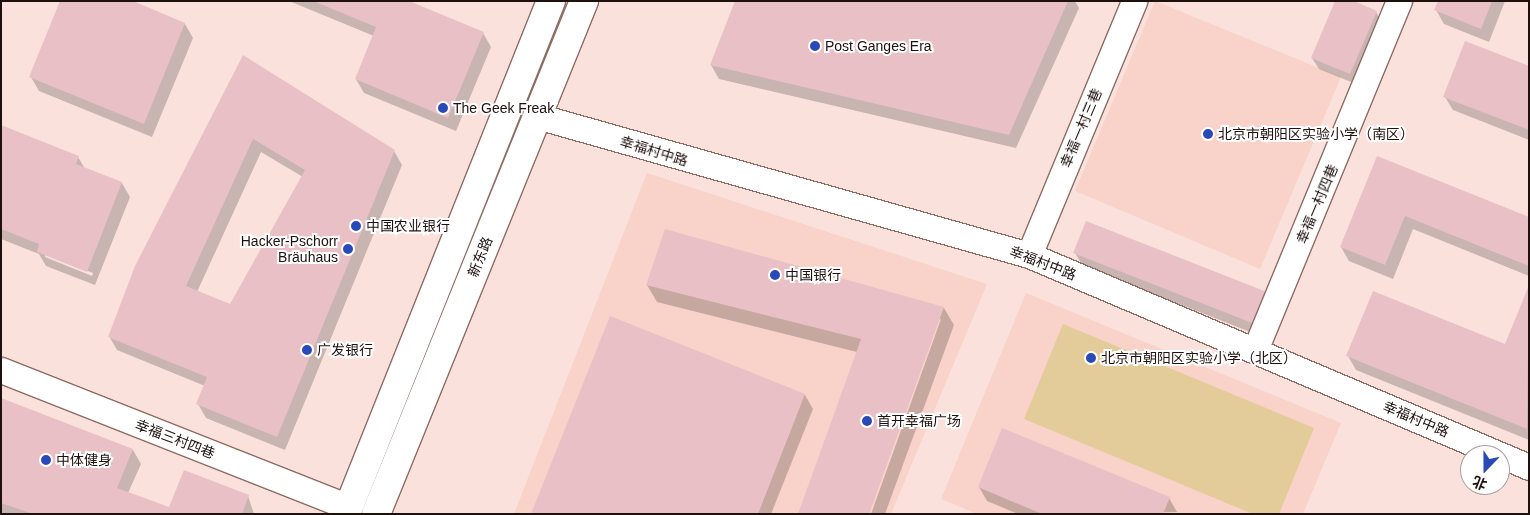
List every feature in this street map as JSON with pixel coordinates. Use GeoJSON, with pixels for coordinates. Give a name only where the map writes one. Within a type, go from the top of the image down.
{"type":"FeatureCollection","features":[{"type":"Feature","properties":{"kind":"main road"},"geometry":{"type":"LineString","coordinates":[[347,510],[552,1]]}},
{"type":"Feature","properties":{"kind":"main road","name":"新东路"},"geometry":{"type":"LineString","coordinates":[[376,514],[584,1]]}},
{"type":"Feature","properties":{"kind":"street","name":"幸福一村三巷"},"geometry":{"type":"LineString","coordinates":[[1029,255],[1134,1]]}},
{"type":"Feature","properties":{"kind":"street","name":"幸福一村四巷"},"geometry":{"type":"LineString","coordinates":[[1255,350],[1399,1]]}},
{"type":"Feature","properties":{"kind":"street","name":"幸福村中路"},"geometry":{"type":"LineString","coordinates":[[537,116],[1029,255],[1529,467]]}},
{"type":"Feature","properties":{"kind":"street","name":"幸福三村四巷"},"geometry":{"type":"LineString","coordinates":[[1,370],[347,510]]}},
{"type":"Feature","properties":{"kind":"shaded area","name":"北京市朝阳区实验小学（南区）"},"geometry":{"type":"Polygon","coordinates":[[[1155,1],[1341,77],[1260,269],[1075,191],[1155,1]]]}},
{"type":"Feature","properties":{"kind":"shaded area","name":"首开幸福广场"},"geometry":{"type":"Polygon","coordinates":[[[647,173],[987,284],[891,514],[514,514],[647,173]]]}},
{"type":"Feature","properties":{"kind":"shaded area","name":"北京市朝阳区实验小学（北区）"},"geometry":{"type":"Polygon","coordinates":[[[1026,293],[1341,423],[1303,514],[977,514],[941,499],[1026,293]]]}},
{"type":"Feature","properties":{"kind":"shaded area"},"geometry":{"type":"Polygon","coordinates":[[[1063,324],[1314,428],[1279,514],[1253,514],[1024,419],[1063,324]]]}},
{"type":"Feature","properties":{"kind":"building"},"geometry":{"type":"Polygon","coordinates":[[[60,1],[133,1],[185,23],[144,124],[29,77],[60,1]]]}},
{"type":"Feature","properties":{"kind":"building"},"geometry":{"type":"Polygon","coordinates":[[[313,1],[409,1],[484,32],[448,118],[355,79],[376,27],[313,1]]]}},
{"type":"Feature","properties":{"kind":"building"},"geometry":{"type":"Polygon","coordinates":[[[735,1],[1068,1],[1009,135],[710,65],[735,1]]]}},
{"type":"Feature","properties":{"kind":"building"},"geometry":{"type":"Polygon","coordinates":[[[1335,1],[1354,1],[1377,11],[1350,74],[1311,58],[1335,1]]]}},
{"type":"Feature","properties":{"kind":"building"},"geometry":{"type":"Polygon","coordinates":[[[1438,1],[1492,1],[1481,29],[1434,10],[1438,1]]]}},
{"type":"Feature","properties":{"kind":"building"},"geometry":{"type":"Polygon","coordinates":[[[1465,41],[1529,66],[1529,130],[1443,97],[1465,41]]]}},
{"type":"Feature","properties":{"kind":"building"},"geometry":{"type":"Polygon","coordinates":[[[243,55],[395,150],[277,437],[196,404],[207,377],[108,337],[135,266],[243,55]],[[253,139],[186,286],[230,304],[305,170],[253,139]]]}},
{"type":"Feature","properties":{"kind":"building"},"geometry":{"type":"Polygon","coordinates":[[[1,125],[79,156],[76,164],[122,182],[87,272],[37,252],[39,244],[1,229],[1,125]]]}},
{"type":"Feature","properties":{"kind":"building"},"geometry":{"type":"Polygon","coordinates":[[[1377,156],[1529,217],[1529,266],[1405,216],[1385,265],[1340,247],[1377,156]]]}},
{"type":"Feature","properties":{"kind":"building"},"geometry":{"type":"Polygon","coordinates":[[[1086,221],[1272,294],[1260,326],[1073,253],[1086,221]]]}},
{"type":"Feature","properties":{"kind":"building","name":"首开幸福广场"},"geometry":{"type":"Polygon","coordinates":[[[665,229],[944,307],[869,514],[798,514],[861,339],[646,285],[665,229]]]}},
{"type":"Feature","properties":{"kind":"building"},"geometry":{"type":"Polygon","coordinates":[[[1529,285],[1527,429],[1346,356],[1373,291],[1505,344],[1529,285]]]}},
{"type":"Feature","properties":{"kind":"building"},"geometry":{"type":"Polygon","coordinates":[[[610,316],[805,394],[758,514],[531,514],[610,316]]]}},
{"type":"Feature","properties":{"kind":"building"},"geometry":{"type":"Polygon","coordinates":[[[1,398],[133,449],[117,488],[169,507],[184,470],[249,495],[242,514],[33,514],[1,503],[1,398]]]}},
{"type":"Feature","properties":{"kind":"building"},"geometry":{"type":"Polygon","coordinates":[[[1002,428],[1170,497],[1163,514],[1042,514],[978,487],[1002,428]]]}},
{"type":"Feature","properties":{"kind":"place","name":"Post Ganges Era"},"geometry":{"type":"Point","coordinates":[815,46]}},
{"type":"Feature","properties":{"kind":"place","name":"The Geek Freak"},"geometry":{"type":"Point","coordinates":[443,108]}},
{"type":"Feature","properties":{"kind":"place","name":"北京市朝阳区实验小学（南区）"},"geometry":{"type":"Point","coordinates":[1208,134]}},
{"type":"Feature","properties":{"kind":"place","name":"中国农业银行"},"geometry":{"type":"Point","coordinates":[356,226]}},
{"type":"Feature","properties":{"kind":"place","name":"Hacker-Pschorr Bräuhaus"},"geometry":{"type":"Point","coordinates":[348,249]}},
{"type":"Feature","properties":{"kind":"place","name":"中国银行"},"geometry":{"type":"Point","coordinates":[775,275]}},
{"type":"Feature","properties":{"kind":"place","name":"广发银行"},"geometry":{"type":"Point","coordinates":[307,350]}},
{"type":"Feature","properties":{"kind":"place","name":"北京市朝阳区实验小学（北区）"},"geometry":{"type":"Point","coordinates":[1091,358]}},
{"type":"Feature","properties":{"kind":"place","name":"首开幸福广场"},"geometry":{"type":"Point","coordinates":[867,421]}},
{"type":"Feature","properties":{"kind":"place","name":"中体健身"},"geometry":{"type":"Point","coordinates":[46,460]}}]}
